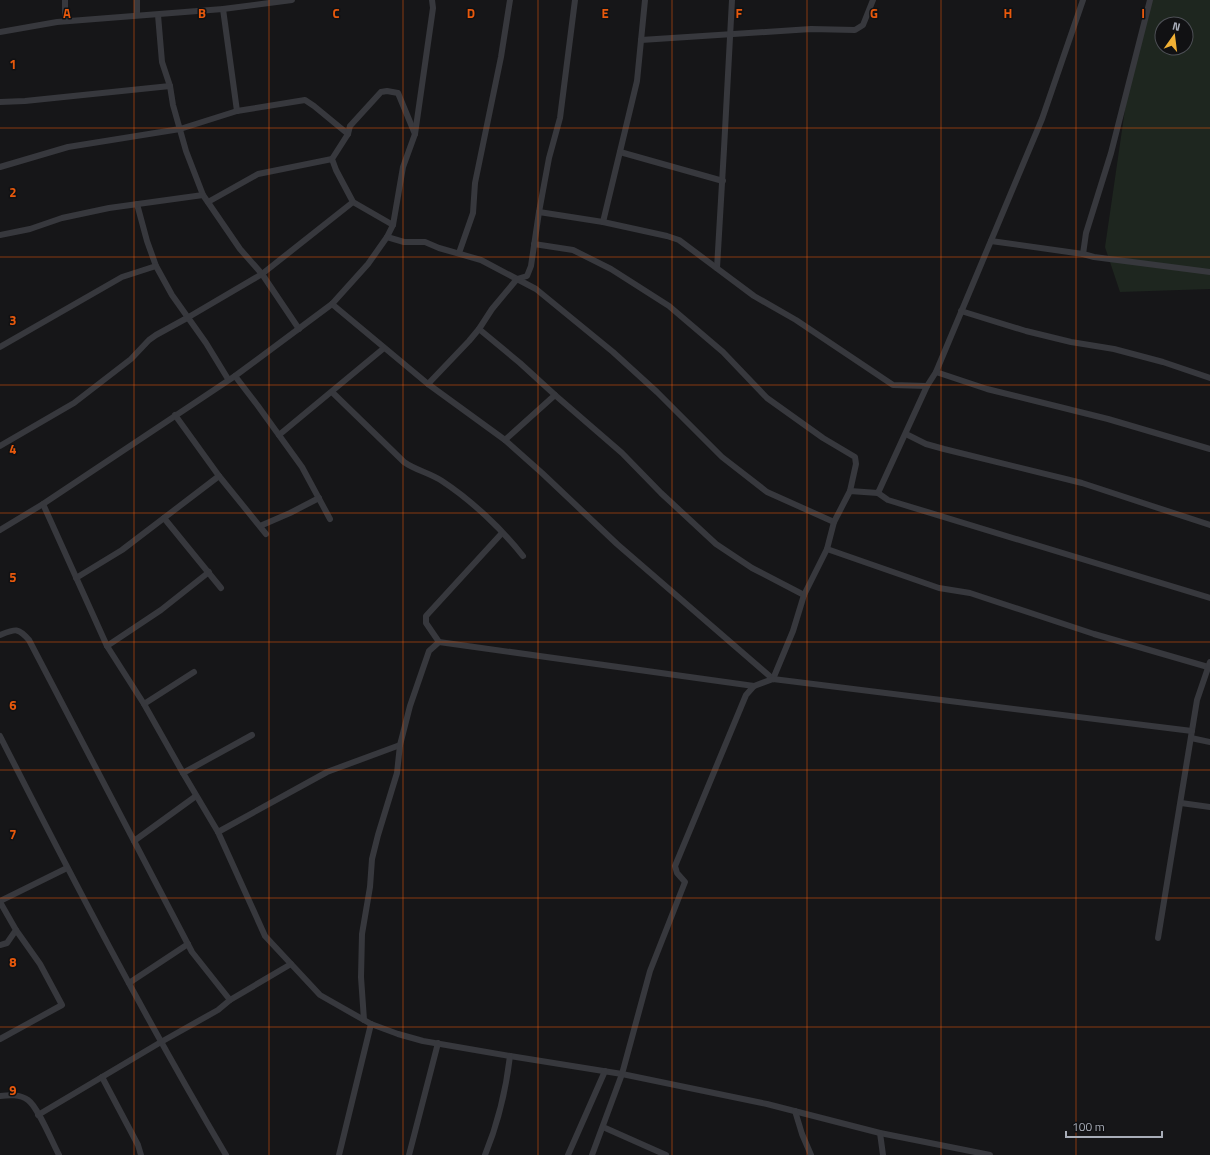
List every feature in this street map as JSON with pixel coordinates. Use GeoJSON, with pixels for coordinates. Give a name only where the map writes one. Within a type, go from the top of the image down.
{"type":"FeatureCollection","features":[{"type":"Feature","properties":{"kind":"street"},"geometry":{"type":"LineString","coordinates":[[65,0],[65,21]]}},
{"type":"Feature","properties":{"kind":"street"},"geometry":{"type":"LineString","coordinates":[[137,0],[137,15]]}},
{"type":"Feature","properties":{"kind":"street"},"geometry":{"type":"LineString","coordinates":[[0,32],[65,21],[137,15],[158,15],[222,9],[239,3],[292,0]]}},
{"type":"Feature","properties":{"kind":"street"},"geometry":{"type":"LineString","coordinates":[[0,530],[43,504],[235,376],[332,304],[368,264],[387,237],[393,225],[403,167],[415,134],[433,8],[432,0]]}},
{"type":"Feature","properties":{"kind":"street"},"geometry":{"type":"LineString","coordinates":[[459,253],[473,213],[475,183],[501,58],[510,0]]}},
{"type":"Feature","properties":{"kind":"street"},"geometry":{"type":"LineString","coordinates":[[428,384],[479,329],[492,309],[517,279],[527,276],[531,266],[549,158],[560,118],[575,0]]}},
{"type":"Feature","properties":{"kind":"street"},"geometry":{"type":"LineString","coordinates":[[603,222],[637,81],[645,0]]}},
{"type":"Feature","properties":{"kind":"street"},"geometry":{"type":"LineString","coordinates":[[717,268],[732,0]]}},
{"type":"Feature","properties":{"kind":"street"},"geometry":{"type":"LineString","coordinates":[[641,40],[811,29],[855,30],[863,26],[873,0]]}},
{"type":"Feature","properties":{"kind":"street"},"geometry":{"type":"LineString","coordinates":[[878,493],[927,386],[936,372],[970,293],[1042,119],[1083,0]]}},
{"type":"Feature","properties":{"kind":"street"},"geometry":{"type":"LineString","coordinates":[[1083,254],[1086,233],[1111,153],[1150,0]]}},
{"type":"Feature","properties":{"kind":"street"},"geometry":{"type":"LineString","coordinates":[[222,9],[237,111]]}},
{"type":"Feature","properties":{"kind":"street"},"geometry":{"type":"LineString","coordinates":[[158,15],[162,62],[170,86],[173,105],[186,152],[203,195],[240,249],[262,274],[299,329]]}},
{"type":"Feature","properties":{"kind":"street"},"geometry":{"type":"LineString","coordinates":[[0,102],[25,101],[170,86]]}},
{"type":"Feature","properties":{"kind":"street"},"geometry":{"type":"LineString","coordinates":[[208,202],[258,174],[332,159],[348,134],[350,126],[381,92],[384,91],[398,93],[415,134]]}},
{"type":"Feature","properties":{"kind":"street"},"geometry":{"type":"LineString","coordinates":[[0,167],[68,147],[180,129],[237,111],[305,100],[348,134]]}},
{"type":"Feature","properties":{"kind":"street"},"geometry":{"type":"LineString","coordinates":[[620,152],[723,182]]}},
{"type":"Feature","properties":{"kind":"street"},"geometry":{"type":"LineString","coordinates":[[332,159],[336,170],[353,202],[393,225]]}},
{"type":"Feature","properties":{"kind":"street"},"geometry":{"type":"LineString","coordinates":[[0,235],[30,229],[70,216],[109,208],[203,195]]}},
{"type":"Feature","properties":{"kind":"street"},"geometry":{"type":"LineString","coordinates":[[0,446],[74,403],[131,359],[152,337],[262,274],[353,202]]}},
{"type":"Feature","properties":{"kind":"street"},"geometry":{"type":"LineString","coordinates":[[137,204],[147,242],[156,266],[172,295],[206,343],[228,380]]}},
{"type":"Feature","properties":{"kind":"street"},"geometry":{"type":"LineString","coordinates":[[539,212],[603,222],[679,240],[754,296],[796,320],[893,385],[927,386]]}},
{"type":"Feature","properties":{"kind":"street"},"geometry":{"type":"LineString","coordinates":[[387,237],[404,242],[425,242],[439,248],[481,260],[536,289],[612,352],[657,392],[722,457],[767,492],[834,522]]}},
{"type":"Feature","properties":{"kind":"street"},"geometry":{"type":"LineString","coordinates":[[991,241],[1083,254],[1094,257],[1210,272]]}},
{"type":"Feature","properties":{"kind":"street"},"geometry":{"type":"LineString","coordinates":[[534,244],[573,250],[612,269],[669,306],[723,352],[767,398],[823,438],[855,457],[856,464],[850,491],[834,522],[827,550],[804,595],[793,631],[773,679]]}},
{"type":"Feature","properties":{"kind":"street"},"geometry":{"type":"LineString","coordinates":[[0,347],[122,277],[156,266]]}},
{"type":"Feature","properties":{"kind":"street"},"geometry":{"type":"LineString","coordinates":[[332,304],[428,384],[505,440],[617,544],[773,679]]}},
{"type":"Feature","properties":{"kind":"street"},"geometry":{"type":"LineString","coordinates":[[961,311],[1026,331],[1071,342],[1114,349],[1163,362],[1210,378]]}},
{"type":"Feature","properties":{"kind":"street"},"geometry":{"type":"LineString","coordinates":[[479,329],[622,452],[661,493],[716,544],[752,568],[804,595]]}},
{"type":"Feature","properties":{"kind":"street"},"geometry":{"type":"LineString","coordinates":[[279,435],[384,348]]}},
{"type":"Feature","properties":{"kind":"street"},"geometry":{"type":"LineString","coordinates":[[936,372],[987,389],[1108,419],[1210,449]]}},
{"type":"Feature","properties":{"kind":"street"},"geometry":{"type":"LineString","coordinates":[[235,376],[302,467],[330,519]]}},
{"type":"Feature","properties":{"kind":"street"},"geometry":{"type":"LineString","coordinates":[[332,392],[404,462],[441,480],[460,494],[502,533],[523,556]]}},
{"type":"Feature","properties":{"kind":"street"},"geometry":{"type":"LineString","coordinates":[[505,440],[555,395]]}},
{"type":"Feature","properties":{"kind":"street"},"geometry":{"type":"LineString","coordinates":[[176,416],[219,476],[266,534]]}},
{"type":"Feature","properties":{"kind":"street"},"geometry":{"type":"LineString","coordinates":[[906,434],[926,444],[1082,483],[1210,525]]}},
{"type":"Feature","properties":{"kind":"street"},"geometry":{"type":"LineString","coordinates":[[76,578],[122,550],[219,476]]}},
{"type":"Feature","properties":{"kind":"street"},"geometry":{"type":"LineString","coordinates":[[850,491],[878,493],[888,500],[1210,598]]}},
{"type":"Feature","properties":{"kind":"street"},"geometry":{"type":"LineString","coordinates":[[260,526],[290,514],[319,498]]}},
{"type":"Feature","properties":{"kind":"street"},"geometry":{"type":"LineString","coordinates":[[43,504],[107,646],[144,704],[218,832],[265,936],[320,995],[371,1024],[405,1036],[510,1056],[622,1074],[767,1104],[880,1133],[990,1155]]}},
{"type":"Feature","properties":{"kind":"street"},"geometry":{"type":"LineString","coordinates":[[164,518],[221,588]]}},
{"type":"Feature","properties":{"kind":"street"},"geometry":{"type":"LineString","coordinates":[[502,533],[426,616],[426,623],[438,642],[754,686]]}},
{"type":"Feature","properties":{"kind":"street"},"geometry":{"type":"LineString","coordinates":[[827,550],[939,588],[970,593],[1094,634],[1208,669],[1197,700],[1158,938]]}},
{"type":"Feature","properties":{"kind":"street"},"geometry":{"type":"LineString","coordinates":[[107,646],[161,610],[209,572]]}},
{"type":"Feature","properties":{"kind":"street"},"geometry":{"type":"LineString","coordinates":[[0,635],[15,630],[22,632],[28,640],[192,952],[230,1000]]}},
{"type":"Feature","properties":{"kind":"street"},"geometry":{"type":"LineString","coordinates":[[364,1020],[361,977],[362,934],[370,887],[372,859],[397,773],[400,745],[410,706],[429,651],[438,642]]}},
{"type":"Feature","properties":{"kind":"street"},"geometry":{"type":"LineString","coordinates":[[144,704],[194,672]]}},
{"type":"Feature","properties":{"kind":"street"},"geometry":{"type":"LineString","coordinates":[[592,1155],[622,1074],[650,971],[685,882],[677,873],[675,866],[746,695],[754,686],[773,679],[1191,735],[1210,742]]}},
{"type":"Feature","properties":{"kind":"street"},"geometry":{"type":"LineString","coordinates":[[183,773],[252,735]]}},
{"type":"Feature","properties":{"kind":"street"},"geometry":{"type":"LineString","coordinates":[[0,736],[67,868],[129,983],[226,1155]]}},
{"type":"Feature","properties":{"kind":"street"},"geometry":{"type":"LineString","coordinates":[[218,832],[327,772],[400,745]]}},
{"type":"Feature","properties":{"kind":"street"},"geometry":{"type":"LineString","coordinates":[[134,841],[196,796]]}},
{"type":"Feature","properties":{"kind":"street"},"geometry":{"type":"LineString","coordinates":[[1181,802],[1210,807]]}},
{"type":"Feature","properties":{"kind":"street"},"geometry":{"type":"LineString","coordinates":[[0,1038],[62,1005],[40,964],[16,930],[0,902],[67,868]]}},
{"type":"Feature","properties":{"kind":"street"},"geometry":{"type":"LineString","coordinates":[[0,945],[7,943],[16,930]]}},
{"type":"Feature","properties":{"kind":"street"},"geometry":{"type":"LineString","coordinates":[[129,983],[188,944]]}},
{"type":"Feature","properties":{"kind":"street"},"geometry":{"type":"LineString","coordinates":[[38,1115],[218,1010],[230,1000],[291,964]]}},
{"type":"Feature","properties":{"kind":"street"},"geometry":{"type":"LineString","coordinates":[[339,1155],[371,1024]]}},
{"type":"Feature","properties":{"kind":"street"},"geometry":{"type":"LineString","coordinates":[[409,1155],[438,1043]]}},
{"type":"Feature","properties":{"kind":"street"},"geometry":{"type":"LineString","coordinates":[[485,1155],[493,1134],[507,1082],[510,1056]]}},
{"type":"Feature","properties":{"kind":"street"},"geometry":{"type":"LineString","coordinates":[[568,1155],[605,1071]]}},
{"type":"Feature","properties":{"kind":"street"},"geometry":{"type":"LineString","coordinates":[[102,1077],[138,1145],[141,1155]]}},
{"type":"Feature","properties":{"kind":"street"},"geometry":{"type":"LineString","coordinates":[[0,1096],[20,1096],[28,1100],[38,1115],[59,1155]]}},
{"type":"Feature","properties":{"kind":"street"},"geometry":{"type":"LineString","coordinates":[[795,1111],[802,1134],[811,1155]]}},
{"type":"Feature","properties":{"kind":"street"},"geometry":{"type":"LineString","coordinates":[[603,1127],[666,1155]]}},
{"type":"Feature","properties":{"kind":"street"},"geometry":{"type":"LineString","coordinates":[[880,1133],[883,1155]]}},
{"type":"Feature","properties":{"kind":"shaded area"},"geometry":{"type":"Polygon","coordinates":[[[1148,0],[1210,0],[1210,289],[1120,292],[1105,247],[1130,75],[1148,0]]]}}]}
